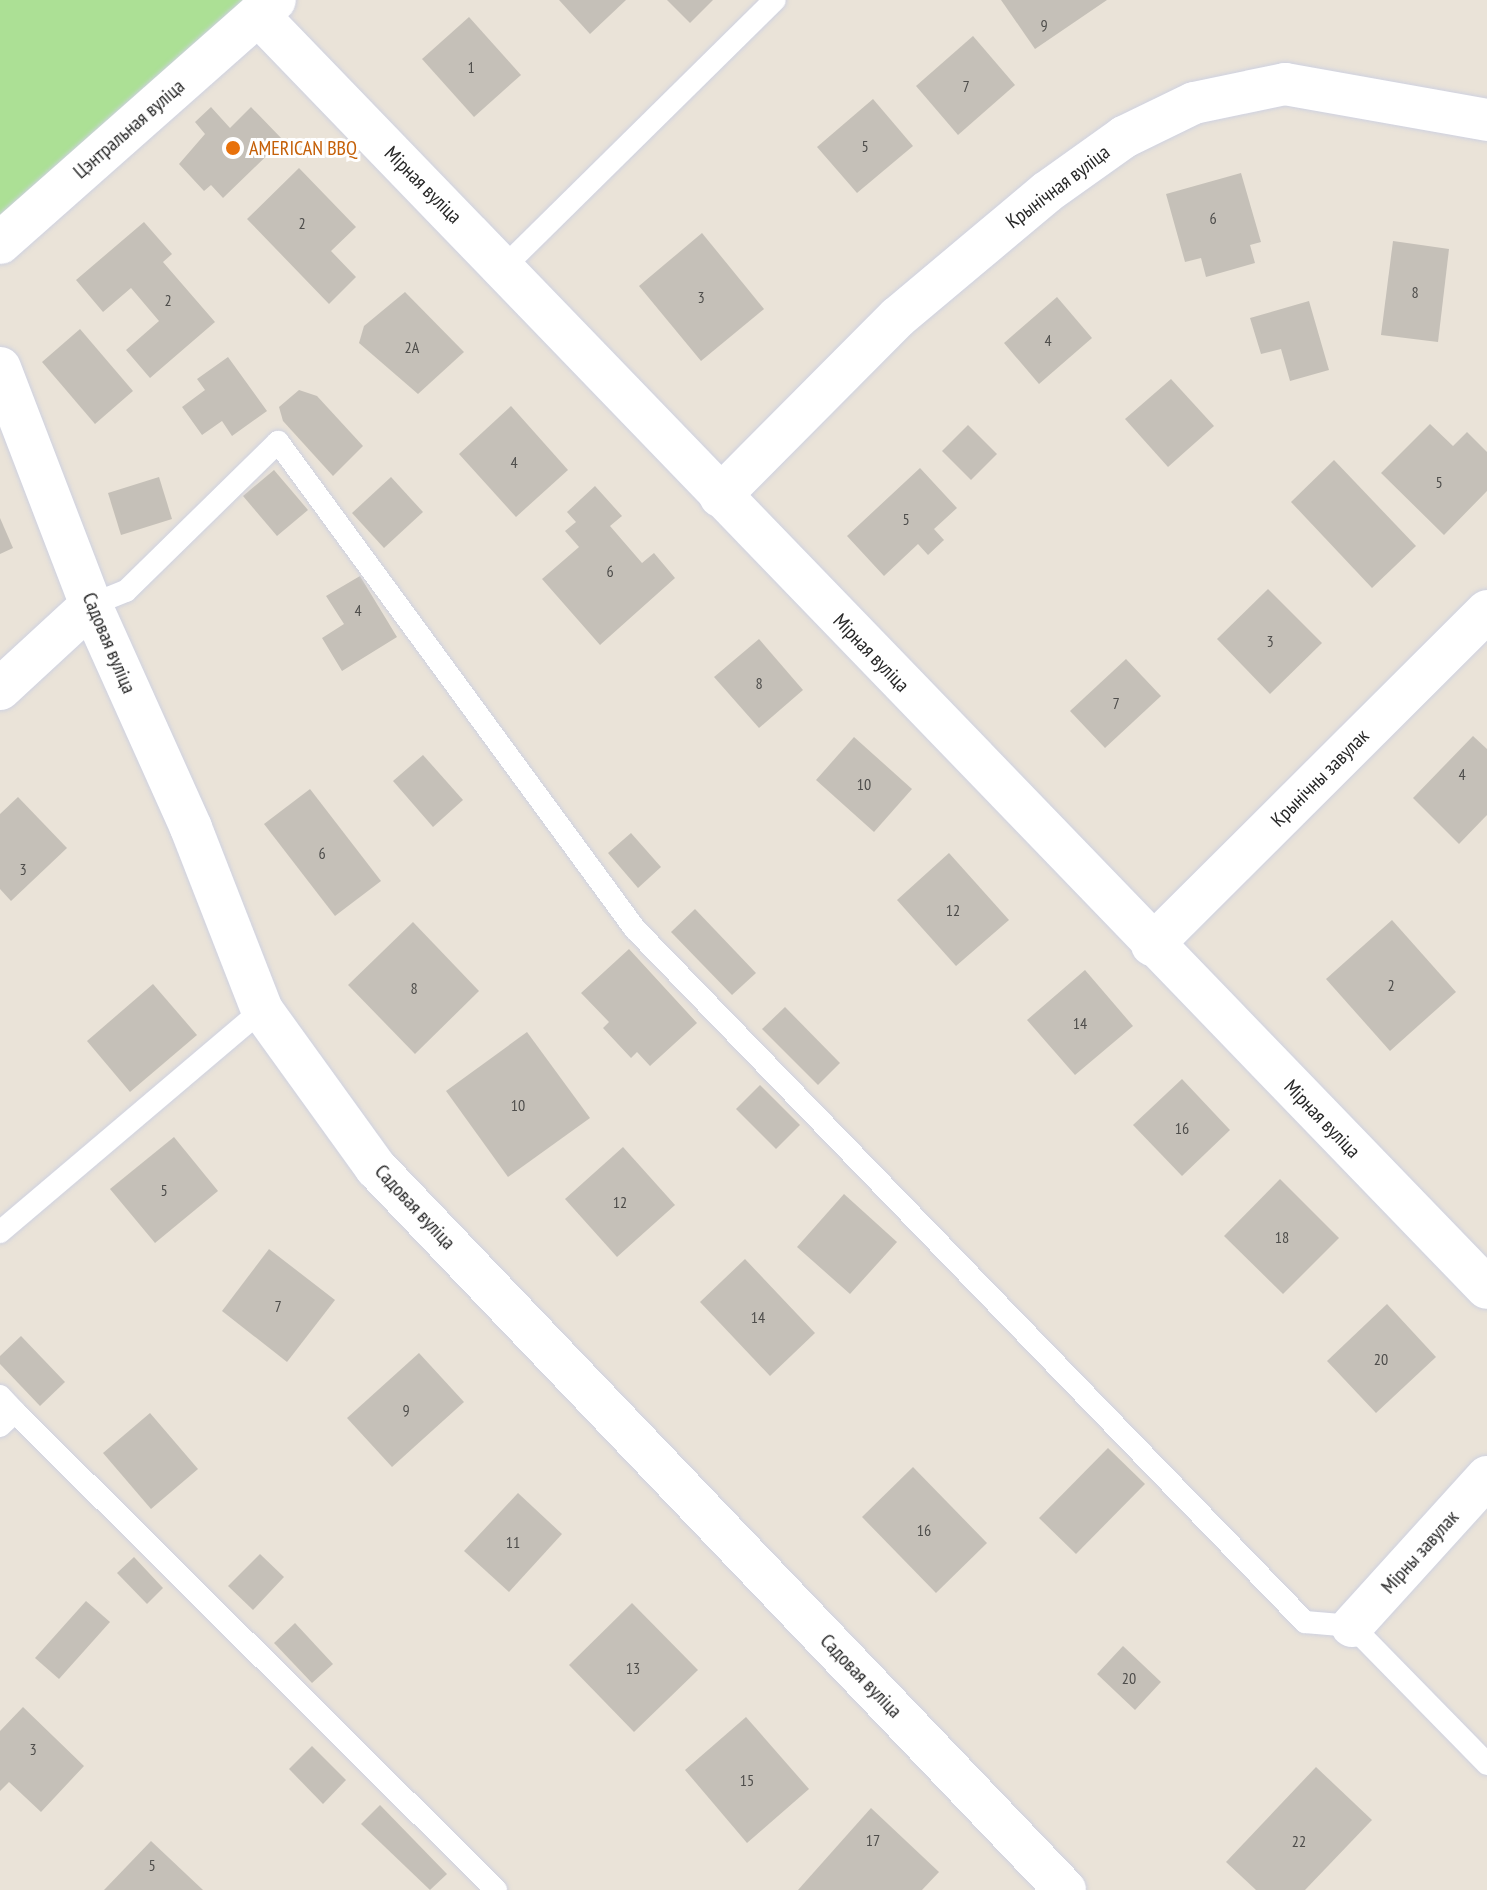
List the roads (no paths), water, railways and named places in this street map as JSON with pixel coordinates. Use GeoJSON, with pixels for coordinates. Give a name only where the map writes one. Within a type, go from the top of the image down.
{"type":"FeatureCollection","features":[{"type":"Feature","properties":{"kind":"street","name":"Мірная вуліца"},"geometry":{"type":"LineString","coordinates":[[266,8],[720,496],[1487,1288]]}},
{"type":"Feature","properties":{"kind":"street","name":"Цэнтральная вуліца"},"geometry":{"type":"LineString","coordinates":[[0,243],[266,8]]}},
{"type":"Feature","properties":{"kind":"street","name":"Крынічная вуліца"},"geometry":{"type":"LineString","coordinates":[[720,496],[898,317],[1047,192],[1124,137],[1194,103],[1285,84],[1487,120]]}},
{"type":"Feature","properties":{"kind":"street","name":"Садовая вуліца"},"geometry":{"type":"LineString","coordinates":[[0,368],[91,605],[191,828],[262,1010],[376,1168],[1048,1884]]}},
{"type":"Feature","properties":{"kind":"street"},"geometry":{"type":"LineString","coordinates":[[0,689],[91,605]]}},
{"type":"Feature","properties":{"kind":"street","name":"Крынічны завулак"},"geometry":{"type":"LineString","coordinates":[[1152,945],[1487,611]]}},
{"type":"Feature","properties":{"kind":"street","name":"Мірны завулак"},"geometry":{"type":"LineString","coordinates":[[1352,1626],[1487,1477]]}},
{"type":"Feature","properties":{"kind":"lane"},"geometry":{"type":"LineString","coordinates":[[504,267],[775,0]]}},
{"type":"Feature","properties":{"kind":"lane"},"geometry":{"type":"LineString","coordinates":[[91,605],[126,591],[278,442],[635,929],[1305,1622],[1352,1626],[1487,1764]]}},
{"type":"Feature","properties":{"kind":"lane"},"geometry":{"type":"LineString","coordinates":[[0,1232],[262,1010]]}},
{"type":"Feature","properties":{"kind":"lane"},"geometry":{"type":"LineString","coordinates":[[5,1411],[496,1890]]}},
{"type":"Feature","properties":{"kind":"place","name":"AMERICAN BBQ"},"geometry":{"type":"Point","coordinates":[233,148]}}]}
